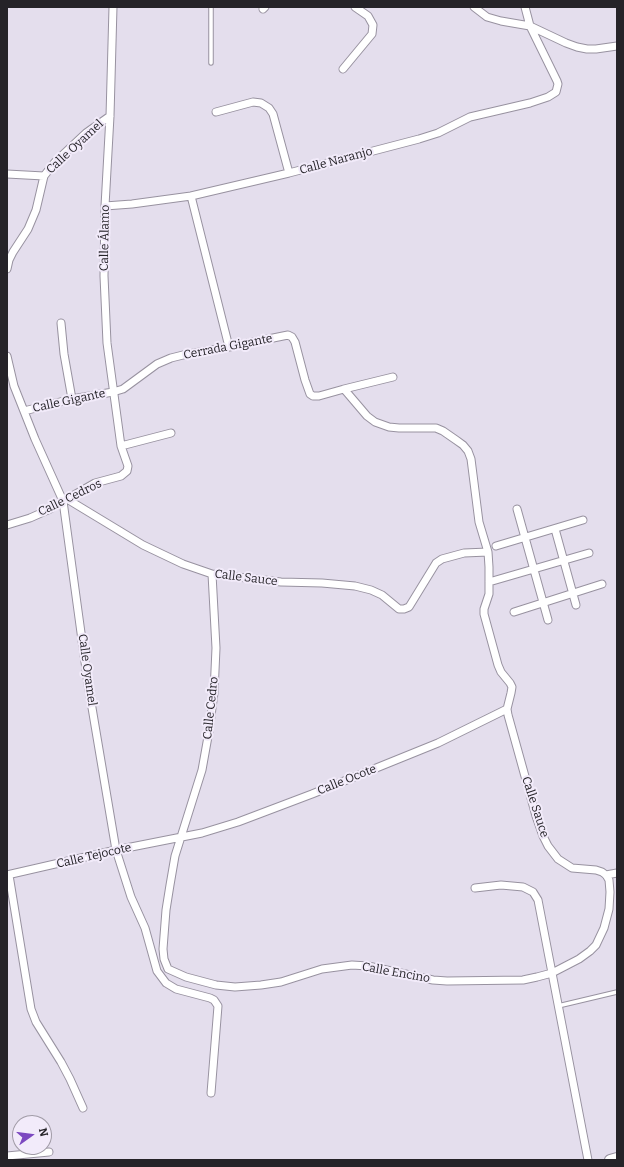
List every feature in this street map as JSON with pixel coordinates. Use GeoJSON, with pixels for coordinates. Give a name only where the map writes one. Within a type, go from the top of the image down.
{"type":"FeatureCollection","features":[{"type":"Feature","properties":{"kind":"main road"},"geometry":{"type":"LineString","coordinates":[[610,1160],[617,1158]]}},
{"type":"Feature","properties":{"kind":"street","name":"Calle Álamo"},"geometry":{"type":"LineString","coordinates":[[113,7],[110,116],[105,206],[104,276],[107,343],[113,392],[121,446],[128,466]]}},
{"type":"Feature","properties":{"kind":"street"},"geometry":{"type":"LineString","coordinates":[[343,69],[372,34],[373,25],[368,16],[355,7]]}},
{"type":"Feature","properties":{"kind":"street"},"geometry":{"type":"LineString","coordinates":[[474,7],[487,17],[530,26],[577,47],[596,49],[617,46]]}},
{"type":"Feature","properties":{"kind":"street"},"geometry":{"type":"LineString","coordinates":[[525,7],[530,26]]}},
{"type":"Feature","properties":{"kind":"street","name":"Calle Naranjo"},"geometry":{"type":"LineString","coordinates":[[105,206],[191,196],[289,173],[419,139],[438,133],[470,117],[530,103],[553,95],[557,88],[557,81],[530,26]]}},
{"type":"Feature","properties":{"kind":"street"},"geometry":{"type":"LineString","coordinates":[[216,112],[253,102],[261,102],[269,108],[273,114],[289,173]]}},
{"type":"Feature","properties":{"kind":"street","name":"Calle Oyamel"},"geometry":{"type":"LineString","coordinates":[[7,269],[13,252],[28,229],[36,210],[44,176],[55,162],[86,133],[110,116]]}},
{"type":"Feature","properties":{"kind":"street"},"geometry":{"type":"LineString","coordinates":[[7,174],[44,176]]}},
{"type":"Feature","properties":{"kind":"street"},"geometry":{"type":"LineString","coordinates":[[191,196],[229,347]]}},
{"type":"Feature","properties":{"kind":"street"},"geometry":{"type":"LineString","coordinates":[[61,323],[64,354],[72,399]]}},
{"type":"Feature","properties":{"kind":"street","name":"Cerrada Gigante"},"geometry":{"type":"LineString","coordinates":[[113,392],[127,387],[150,369],[164,361],[183,355],[283,336],[288,336],[295,342],[310,394],[313,396],[319,396],[344,389]]}},
{"type":"Feature","properties":{"kind":"street","name":"Calle Oyamel"},"geometry":{"type":"LineString","coordinates":[[7,356],[14,386],[35,439],[65,500],[88,684],[116,850],[131,897],[145,928],[157,971],[166,983],[176,989],[210,998],[214,1000],[218,1006],[211,1093]]}},
{"type":"Feature","properties":{"kind":"street"},"geometry":{"type":"LineString","coordinates":[[344,389],[394,377]]}},
{"type":"Feature","properties":{"kind":"street","name":"Calle Sauce"},"geometry":{"type":"LineString","coordinates":[[344,389],[367,416],[375,422],[389,427],[436,428],[463,445],[468,451],[471,459],[479,522],[488,552],[489,594],[484,609],[484,614],[494,654],[501,672],[512,688],[508,709],[536,816],[548,846],[558,859],[572,868],[596,870],[606,875]]}},
{"type":"Feature","properties":{"kind":"street","name":"Calle Gigante"},"geometry":{"type":"LineString","coordinates":[[24,411],[72,399],[113,392]]}},
{"type":"Feature","properties":{"kind":"street"},"geometry":{"type":"LineString","coordinates":[[121,446],[171,433]]}},
{"type":"Feature","properties":{"kind":"street","name":"Calle Cedros"},"geometry":{"type":"LineString","coordinates":[[7,525],[30,518],[48,510],[95,483],[121,476],[127,471],[128,466]]}},
{"type":"Feature","properties":{"kind":"street","name":"Calle Sauce"},"geometry":{"type":"LineString","coordinates":[[65,500],[143,545],[183,564],[212,574],[282,582],[355,586],[371,590],[382,595],[399,608],[404,609],[409,606],[436,563],[442,559],[464,553],[488,552]]}},
{"type":"Feature","properties":{"kind":"street"},"geometry":{"type":"LineString","coordinates":[[516,509],[548,620]]}},
{"type":"Feature","properties":{"kind":"street"},"geometry":{"type":"LineString","coordinates":[[496,546],[583,520]]}},
{"type":"Feature","properties":{"kind":"street"},"geometry":{"type":"LineString","coordinates":[[555,528],[576,605]]}},
{"type":"Feature","properties":{"kind":"street"},"geometry":{"type":"LineString","coordinates":[[489,582],[588,553]]}},
{"type":"Feature","properties":{"kind":"street","name":"Calle Cedro"},"geometry":{"type":"LineString","coordinates":[[171,971],[166,965],[163,949],[166,910],[175,856],[202,770],[214,693],[216,648],[212,574]]}},
{"type":"Feature","properties":{"kind":"street"},"geometry":{"type":"LineString","coordinates":[[514,612],[602,584]]}},
{"type":"Feature","properties":{"kind":"street","name":"Calle Ocote"},"geometry":{"type":"LineString","coordinates":[[181,838],[238,822],[312,794],[438,743],[508,709]]}},
{"type":"Feature","properties":{"kind":"street","name":"Calle Tejocote"},"geometry":{"type":"LineString","coordinates":[[8,875],[116,850],[181,838]]}},
{"type":"Feature","properties":{"kind":"street"},"geometry":{"type":"LineString","coordinates":[[552,973],[590,951],[596,945],[604,928],[609,909],[610,886],[606,875],[617,873]]}},
{"type":"Feature","properties":{"kind":"street"},"geometry":{"type":"LineString","coordinates":[[8,875],[31,1009],[36,1022],[61,1062],[83,1108]]}},
{"type":"Feature","properties":{"kind":"street"},"geometry":{"type":"LineString","coordinates":[[475,888],[501,885],[523,887],[534,892],[538,900],[588,1160]]}},
{"type":"Feature","properties":{"kind":"street","name":"Calle Encino"},"geometry":{"type":"LineString","coordinates":[[171,971],[186,978],[216,985],[235,987],[281,982],[322,969],[352,965],[368,966],[426,979],[447,981],[523,980],[552,973]]}},
{"type":"Feature","properties":{"kind":"street"},"geometry":{"type":"LineString","coordinates":[[7,1156],[18,1155]]}},
{"type":"Feature","properties":{"kind":"lane"},"geometry":{"type":"LineString","coordinates":[[211,7],[211,63]]}},
{"type":"Feature","properties":{"kind":"lane"},"geometry":{"type":"LineString","coordinates":[[558,1006],[617,992]]}}]}
